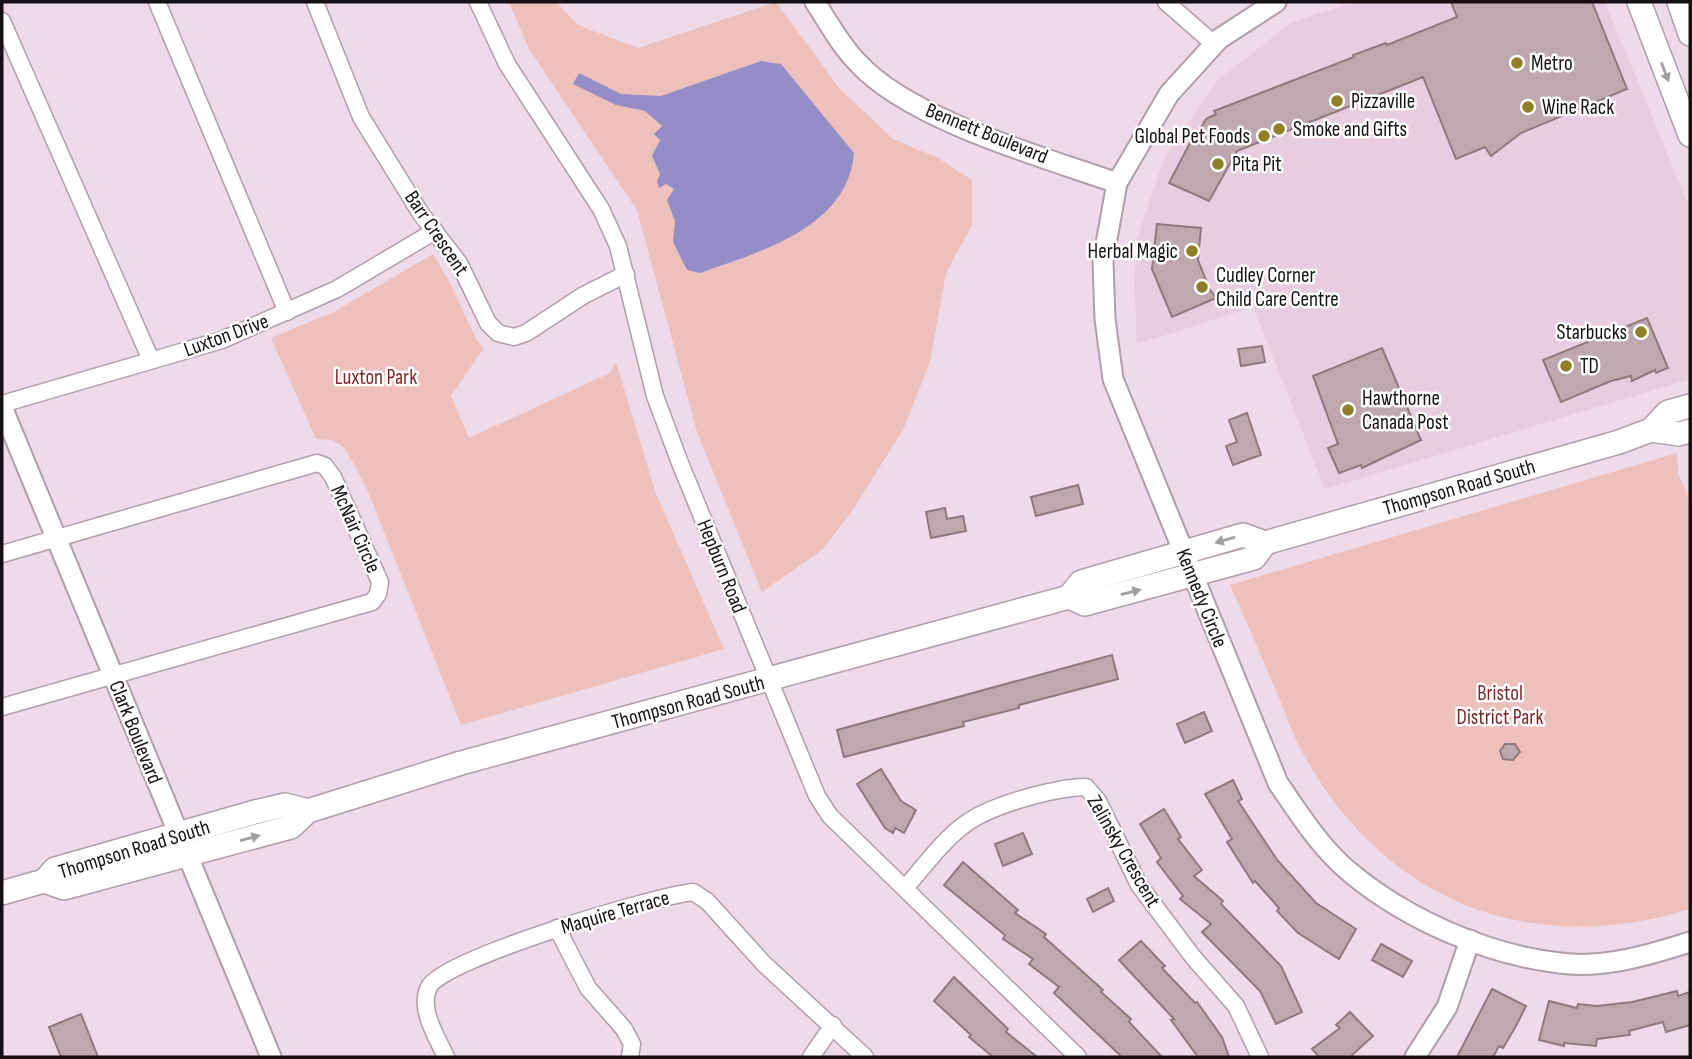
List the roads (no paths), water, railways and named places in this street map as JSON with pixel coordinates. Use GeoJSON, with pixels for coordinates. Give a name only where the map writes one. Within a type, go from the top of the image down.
{"type":"FeatureCollection","features":[{"type":"Feature","properties":{"kind":"main road"},"geometry":{"type":"LineString","coordinates":[[1639,2],[1690,135]]}},
{"type":"Feature","properties":{"kind":"main road"},"geometry":{"type":"LineString","coordinates":[[1679,2],[1690,34]]}},
{"type":"Feature","properties":{"kind":"main road","name":"Thompson Road South"},"geometry":{"type":"LineString","coordinates":[[1651,430],[1668,412],[1690,406]]}},
{"type":"Feature","properties":{"kind":"main road","name":"Thompson Road South"},"geometry":{"type":"LineString","coordinates":[[2,893],[44,881],[64,888],[183,845],[291,827],[308,811],[473,760],[1069,597],[1081,582],[1243,535],[1265,543],[1651,430],[1679,434],[1690,431]]}},
{"type":"Feature","properties":{"kind":"main road","name":"Thompson Road South"},"geometry":{"type":"LineString","coordinates":[[1069,597],[1085,604],[1194,576],[1254,558],[1265,543]]}},
{"type":"Feature","properties":{"kind":"street"},"geometry":{"type":"LineString","coordinates":[[157,2],[287,312]]}},
{"type":"Feature","properties":{"kind":"street","name":"Barr Crescent"},"geometry":{"type":"LineString","coordinates":[[315,2],[361,117],[468,279],[488,323],[505,336],[514,337],[526,333],[584,295],[626,274]]}},
{"type":"Feature","properties":{"kind":"street","name":"Hepburn Road"},"geometry":{"type":"LineString","coordinates":[[478,2],[507,64],[601,209],[618,246],[655,396],[817,796],[830,816],[1078,1057]]}},
{"type":"Feature","properties":{"kind":"street","name":"Bennett Boulevard"},"geometry":{"type":"LineString","coordinates":[[815,2],[857,63],[883,85],[941,119],[1117,183]]}},
{"type":"Feature","properties":{"kind":"street"},"geometry":{"type":"LineString","coordinates":[[1166,2],[1214,44]]}},
{"type":"Feature","properties":{"kind":"street","name":"Kennedy Circle"},"geometry":{"type":"LineString","coordinates":[[1276,2],[1214,44],[1169,94],[1117,183],[1102,261],[1105,319],[1113,379],[1278,783],[1313,834],[1362,881],[1406,910],[1470,940],[1509,953],[1561,964],[1610,962],[1690,943]]}},
{"type":"Feature","properties":{"kind":"street"},"geometry":{"type":"LineString","coordinates":[[2,21],[151,360]]}},
{"type":"Feature","properties":{"kind":"street","name":"Luxton Drive"},"geometry":{"type":"LineString","coordinates":[[2,405],[222,340],[337,289],[435,231]]}},
{"type":"Feature","properties":{"kind":"street","name":"Clark Boulevard"},"geometry":{"type":"LineString","coordinates":[[2,405],[271,1057]]}},
{"type":"Feature","properties":{"kind":"street","name":"McNair Circle"},"geometry":{"type":"LineString","coordinates":[[57,540],[317,463],[325,466],[333,477],[380,582],[378,594],[372,602],[114,678]]}},
{"type":"Feature","properties":{"kind":"street"},"geometry":{"type":"LineString","coordinates":[[2,554],[57,540]]}},
{"type":"Feature","properties":{"kind":"street"},"geometry":{"type":"LineString","coordinates":[[2,707],[114,678]]}},
{"type":"Feature","properties":{"kind":"street","name":"Zelinsky Crescent"},"geometry":{"type":"LineString","coordinates":[[905,888],[966,823],[985,813],[1056,791],[1086,787],[1098,801],[1139,885],[1193,957],[1236,1006],[1260,1057]]}},
{"type":"Feature","properties":{"kind":"street","name":"Maquire Terrace"},"geometry":{"type":"LineString","coordinates":[[446,1057],[424,999],[430,984],[446,971],[556,928],[693,892],[706,901],[764,964],[865,1057]]}},
{"type":"Feature","properties":{"kind":"street"},"geometry":{"type":"LineString","coordinates":[[556,928],[589,988],[624,1029],[632,1044],[630,1057]]}},
{"type":"Feature","properties":{"kind":"street"},"geometry":{"type":"LineString","coordinates":[[1415,1057],[1447,1007],[1470,940]]}},
{"type":"Feature","properties":{"kind":"street"},"geometry":{"type":"LineString","coordinates":[[811,1057],[833,1025]]}},
{"type":"Feature","properties":{"kind":"place","name":"Metro"},"geometry":{"type":"Point","coordinates":[1517,63]}},
{"type":"Feature","properties":{"kind":"place","name":"Pizzaville"},"geometry":{"type":"Point","coordinates":[1337,101]}},
{"type":"Feature","properties":{"kind":"place","name":"Wine Rack"},"geometry":{"type":"Point","coordinates":[1528,107]}},
{"type":"Feature","properties":{"kind":"place","name":"Smoke and Gifts"},"geometry":{"type":"Point","coordinates":[1279,129]}},
{"type":"Feature","properties":{"kind":"place","name":"Global Pet Foods"},"geometry":{"type":"Point","coordinates":[1264,136]}},
{"type":"Feature","properties":{"kind":"place","name":"Pita Pit"},"geometry":{"type":"Point","coordinates":[1218,164]}},
{"type":"Feature","properties":{"kind":"place","name":"Herbal Magic"},"geometry":{"type":"Point","coordinates":[1192,251]}},
{"type":"Feature","properties":{"kind":"place","name":"Cudley Corner Child Care Centre"},"geometry":{"type":"Point","coordinates":[1202,287]}},
{"type":"Feature","properties":{"kind":"place","name":"Starbucks"},"geometry":{"type":"Point","coordinates":[1641,332]}},
{"type":"Feature","properties":{"kind":"place","name":"TD"},"geometry":{"type":"Point","coordinates":[1566,366]}},
{"type":"Feature","properties":{"kind":"place","name":"Hawthorne Canada Post"},"geometry":{"type":"Point","coordinates":[1348,410]}},
{"type":"Feature","properties":{"kind":"park label","name":"Luxton Park"},"geometry":{"type":"Point","coordinates":[376,377]}},
{"type":"Feature","properties":{"kind":"park label","name":"Bristol District Park"},"geometry":{"type":"Point","coordinates":[1500,705]}}]}
